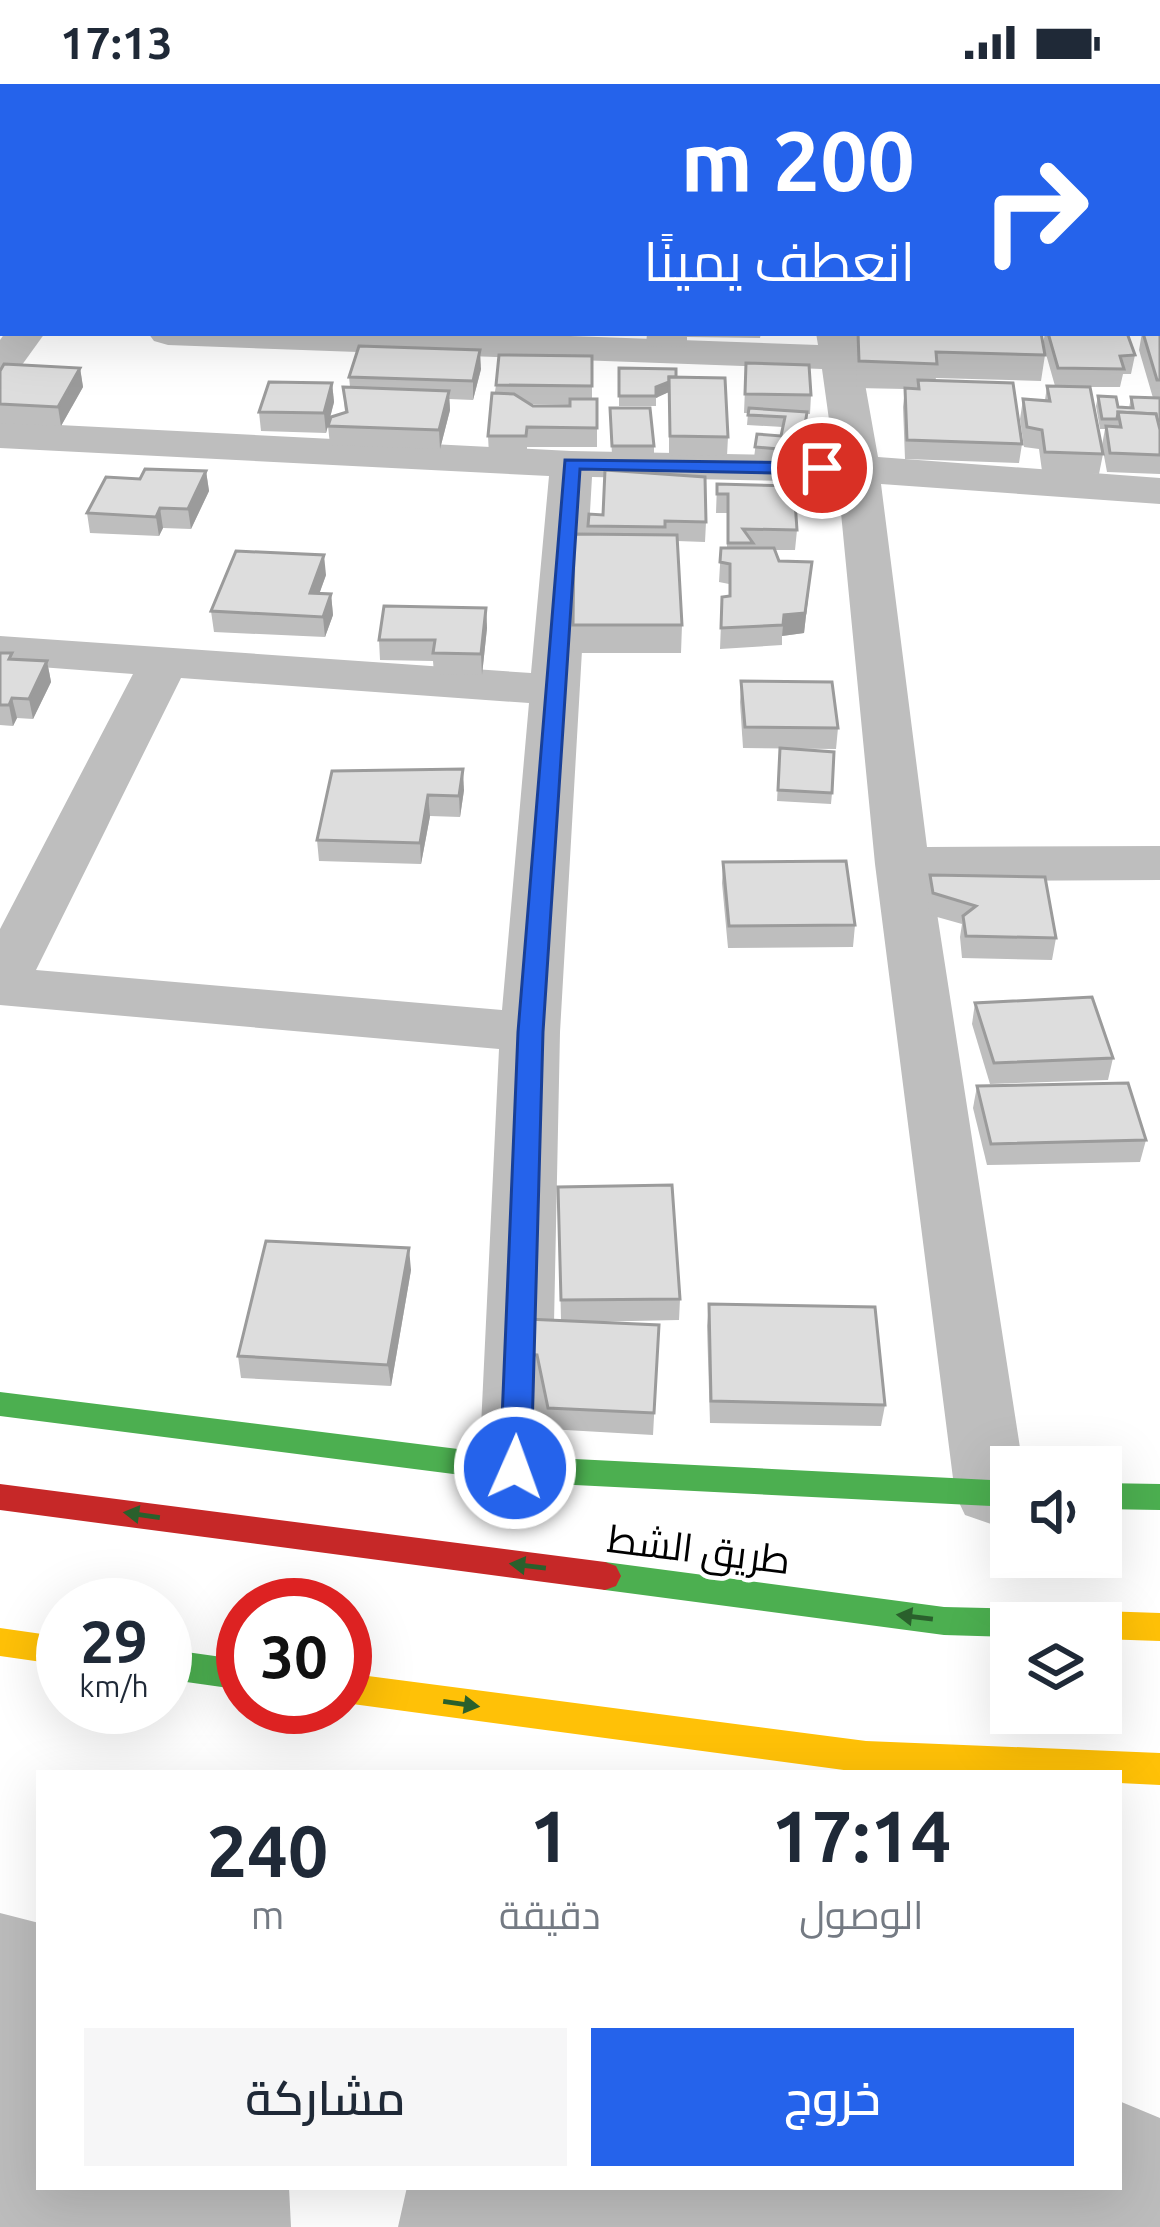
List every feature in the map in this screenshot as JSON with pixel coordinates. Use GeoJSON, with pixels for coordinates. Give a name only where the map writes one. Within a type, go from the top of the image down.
{"type":"FeatureCollection","features":[{"type":"Feature","properties":{"kind":"main road"},"geometry":{"type":"LineString","coordinates":[[0,1404],[515,1468],[990,1493]]}},
{"type":"Feature","properties":{"kind":"main road"},"geometry":{"type":"LineString","coordinates":[[1122,1496],[1160,1497]]}},
{"type":"Feature","properties":{"kind":"main road","name":"طريق الشط"},"geometry":{"type":"LineString","coordinates":[[0,1497],[944,1621],[990,1622]]}},
{"type":"Feature","properties":{"kind":"main road"},"geometry":{"type":"LineString","coordinates":[[1122,1626],[1160,1627]]}},
{"type":"Feature","properties":{"kind":"main road"},"geometry":{"type":"LineString","coordinates":[[0,1642],[36,1647]]}},
{"type":"Feature","properties":{"kind":"main road"},"geometry":{"type":"LineString","coordinates":[[372,1692],[866,1757],[1160,1769]]}},
{"type":"Feature","properties":{"kind":"street"},"geometry":{"type":"LineString","coordinates":[[0,367],[23,336]]}},
{"type":"Feature","properties":{"kind":"street"},"geometry":{"type":"LineString","coordinates":[[302,336],[839,345],[858,469],[902,864],[993,1446]]}},
{"type":"Feature","properties":{"kind":"street"},"geometry":{"type":"LineString","coordinates":[[0,435],[572,464],[858,469],[1160,491]]}},
{"type":"Feature","properties":{"kind":"street"},"geometry":{"type":"LineString","coordinates":[[515,1468],[530,1032],[572,464]]}},
{"type":"Feature","properties":{"kind":"street"},"geometry":{"type":"LineString","coordinates":[[0,650],[555,690]]}},
{"type":"Feature","properties":{"kind":"street"},"geometry":{"type":"LineString","coordinates":[[163,664],[0,985],[530,1032]]}},
{"type":"Feature","properties":{"kind":"street"},"geometry":{"type":"LineString","coordinates":[[902,864],[1160,862]]}},
{"type":"Feature","properties":{"kind":"shaded area"},"geometry":{"type":"Polygon","coordinates":[[[0,1913],[36,1922],[36,2190],[289,2190],[291,2227],[0,2227],[0,1913]]]}},
{"type":"Feature","properties":{"kind":"shaded area"},"geometry":{"type":"Polygon","coordinates":[[[1122,2102],[1160,2118],[1160,2227],[398,2227],[406,2190],[1122,2190],[1122,2102]]]}},
{"type":"Feature","properties":{"kind":"building"},"geometry":{"type":"Polygon","coordinates":[[[858,336],[1042,336],[1045,355],[936,352],[937,364],[859,361],[858,336]]]}},
{"type":"Feature","properties":{"kind":"building"},"geometry":{"type":"Polygon","coordinates":[[[1049,336],[1128,336],[1135,355],[1120,356],[1124,369],[1058,368],[1049,336]]]}},
{"type":"Feature","properties":{"kind":"building"},"geometry":{"type":"Polygon","coordinates":[[[1144,336],[1160,336],[1157,380],[1144,336]]]}},
{"type":"Feature","properties":{"kind":"building"},"geometry":{"type":"Polygon","coordinates":[[[359,346],[480,350],[473,381],[349,377],[359,346]]]}},
{"type":"Feature","properties":{"kind":"building"},"geometry":{"type":"Polygon","coordinates":[[[499,355],[592,356],[592,386],[496,385],[499,355]]]}},
{"type":"Feature","properties":{"kind":"building"},"geometry":{"type":"Polygon","coordinates":[[[746,363],[809,365],[811,395],[745,394],[746,363]]]}},
{"type":"Feature","properties":{"kind":"building"},"geometry":{"type":"Polygon","coordinates":[[[4,364],[80,368],[58,407],[0,404],[4,364]]]}},
{"type":"Feature","properties":{"kind":"building"},"geometry":{"type":"Polygon","coordinates":[[[619,368],[676,369],[676,377],[656,387],[656,396],[619,396],[619,368]]]}},
{"type":"Feature","properties":{"kind":"building"},"geometry":{"type":"Polygon","coordinates":[[[669,377],[725,378],[728,437],[670,436],[669,377]]]}},
{"type":"Feature","properties":{"kind":"building"},"geometry":{"type":"Polygon","coordinates":[[[918,380],[1013,383],[1022,444],[907,440],[905,388],[919,389],[918,380]]]}},
{"type":"Feature","properties":{"kind":"building"},"geometry":{"type":"Polygon","coordinates":[[[269,382],[332,383],[324,413],[259,412],[269,382]]]}},
{"type":"Feature","properties":{"kind":"building"},"geometry":{"type":"Polygon","coordinates":[[[1047,386],[1090,387],[1103,454],[1045,452],[1042,430],[1027,427],[1023,399],[1050,401],[1047,386]]]}},
{"type":"Feature","properties":{"kind":"building"},"geometry":{"type":"Polygon","coordinates":[[[343,387],[449,391],[439,430],[328,426],[331,417],[347,412],[343,387]]]}},
{"type":"Feature","properties":{"kind":"building"},"geometry":{"type":"Polygon","coordinates":[[[492,393],[514,394],[533,406],[570,406],[570,399],[597,399],[597,428],[527,427],[526,436],[488,436],[492,393]]]}},
{"type":"Feature","properties":{"kind":"building"},"geometry":{"type":"Polygon","coordinates":[[[1098,396],[1116,397],[1118,407],[1133,408],[1131,397],[1160,398],[1160,421],[1156,414],[1118,412],[1117,419],[1102,419],[1098,396]]]}},
{"type":"Feature","properties":{"kind":"building"},"geometry":{"type":"Polygon","coordinates":[[[610,408],[650,408],[654,446],[612,446],[610,408]]]}},
{"type":"Feature","properties":{"kind":"building"},"geometry":{"type":"Polygon","coordinates":[[[749,408],[807,412],[801,451],[755,447],[757,434],[781,436],[785,417],[748,415],[749,408]]]}},
{"type":"Feature","properties":{"kind":"building"},"geometry":{"type":"Polygon","coordinates":[[[1118,412],[1156,414],[1160,455],[1110,453],[1106,426],[1121,427],[1118,412]]]}},
{"type":"Feature","properties":{"kind":"building"},"geometry":{"type":"Polygon","coordinates":[[[145,469],[206,471],[188,509],[160,508],[156,517],[87,513],[106,477],[140,479],[145,469]]]}},
{"type":"Feature","properties":{"kind":"building"},"geometry":{"type":"Polygon","coordinates":[[[605,470],[705,477],[706,522],[665,521],[665,527],[588,526],[589,514],[603,515],[605,470]]]}},
{"type":"Feature","properties":{"kind":"building"},"geometry":{"type":"Polygon","coordinates":[[[717,484],[794,486],[797,530],[743,529],[753,543],[728,543],[728,494],[717,494],[717,484]]]}},
{"type":"Feature","properties":{"kind":"building"},"geometry":{"type":"Polygon","coordinates":[[[574,534],[677,535],[682,625],[573,625],[574,534]]]}},
{"type":"Feature","properties":{"kind":"building"},"geometry":{"type":"Polygon","coordinates":[[[721,548],[774,548],[779,561],[812,562],[805,613],[784,615],[783,625],[721,628],[722,597],[730,596],[730,564],[720,562],[721,548]]]}},
{"type":"Feature","properties":{"kind":"building"},"geometry":{"type":"Polygon","coordinates":[[[236,551],[324,555],[310,593],[331,594],[323,617],[211,611],[236,551]]]}},
{"type":"Feature","properties":{"kind":"building"},"geometry":{"type":"Polygon","coordinates":[[[384,606],[486,608],[481,654],[433,653],[435,640],[379,640],[384,606]]]}},
{"type":"Feature","properties":{"kind":"building"},"geometry":{"type":"Polygon","coordinates":[[[0,653],[12,653],[9,659],[47,661],[29,699],[12,698],[9,705],[0,705],[0,653]]]}},
{"type":"Feature","properties":{"kind":"building"},"geometry":{"type":"Polygon","coordinates":[[[741,681],[832,682],[838,728],[745,727],[741,681]]]}},
{"type":"Feature","properties":{"kind":"building"},"geometry":{"type":"Polygon","coordinates":[[[780,748],[834,752],[832,793],[778,790],[780,748]]]}},
{"type":"Feature","properties":{"kind":"building"},"geometry":{"type":"Polygon","coordinates":[[[463,769],[459,796],[428,795],[420,843],[317,840],[332,771],[463,769]]]}},
{"type":"Feature","properties":{"kind":"building"},"geometry":{"type":"Polygon","coordinates":[[[846,861],[855,925],[729,926],[723,862],[846,861]]]}},
{"type":"Feature","properties":{"kind":"building"},"geometry":{"type":"Polygon","coordinates":[[[930,875],[1045,877],[1056,938],[966,936],[963,916],[976,906],[933,893],[930,875]]]}},
{"type":"Feature","properties":{"kind":"building"},"geometry":{"type":"Polygon","coordinates":[[[1092,997],[1113,1058],[994,1063],[975,1003],[1092,997]]]}},
{"type":"Feature","properties":{"kind":"building"},"geometry":{"type":"Polygon","coordinates":[[[1128,1083],[1146,1140],[991,1144],[977,1086],[1128,1083]]]}},
{"type":"Feature","properties":{"kind":"building"},"geometry":{"type":"Polygon","coordinates":[[[672,1185],[680,1299],[561,1300],[558,1187],[672,1185]]]}},
{"type":"Feature","properties":{"kind":"building"},"geometry":{"type":"Polygon","coordinates":[[[266,1241],[409,1248],[388,1365],[238,1356],[266,1241]]]}},
{"type":"Feature","properties":{"kind":"building"},"geometry":{"type":"Polygon","coordinates":[[[709,1304],[875,1307],[885,1405],[711,1401],[709,1304]]]}},
{"type":"Feature","properties":{"kind":"building"},"geometry":{"type":"Polygon","coordinates":[[[526,1319],[659,1325],[654,1413],[548,1408],[537,1355],[522,1354],[526,1319]]]}},
{"type":"Feature","properties":{"kind":"traffic: fast"},"geometry":{"type":"LineString","coordinates":[[0,1404],[515,1469],[990,1493]]}},
{"type":"Feature","properties":{"kind":"traffic: fast"},"geometry":{"type":"LineString","coordinates":[[1122,1496],[1160,1497]]}},
{"type":"Feature","properties":{"kind":"traffic: fast"},"geometry":{"type":"LineString","coordinates":[[605,1576],[944,1621],[990,1622]]}},
{"type":"Feature","properties":{"kind":"traffic: fast"},"geometry":{"type":"LineString","coordinates":[[192,1668],[216,1671]]}},
{"type":"Feature","properties":{"kind":"traffic: slow"},"geometry":{"type":"LineString","coordinates":[[1122,1626],[1160,1627]]}},
{"type":"Feature","properties":{"kind":"traffic: slow"},"geometry":{"type":"LineString","coordinates":[[0,1642],[36,1647]]}},
{"type":"Feature","properties":{"kind":"traffic: slow"},"geometry":{"type":"LineString","coordinates":[[372,1692],[866,1757],[1160,1769]]}},
{"type":"Feature","properties":{"kind":"traffic: jam"},"geometry":{"type":"LineString","coordinates":[[0,1497],[605,1576]]}},
{"type":"Feature","properties":{"kind":"route"},"geometry":{"type":"LineString","coordinates":[[515,1468],[530,1032],[572,464],[822,468]]}}]}
